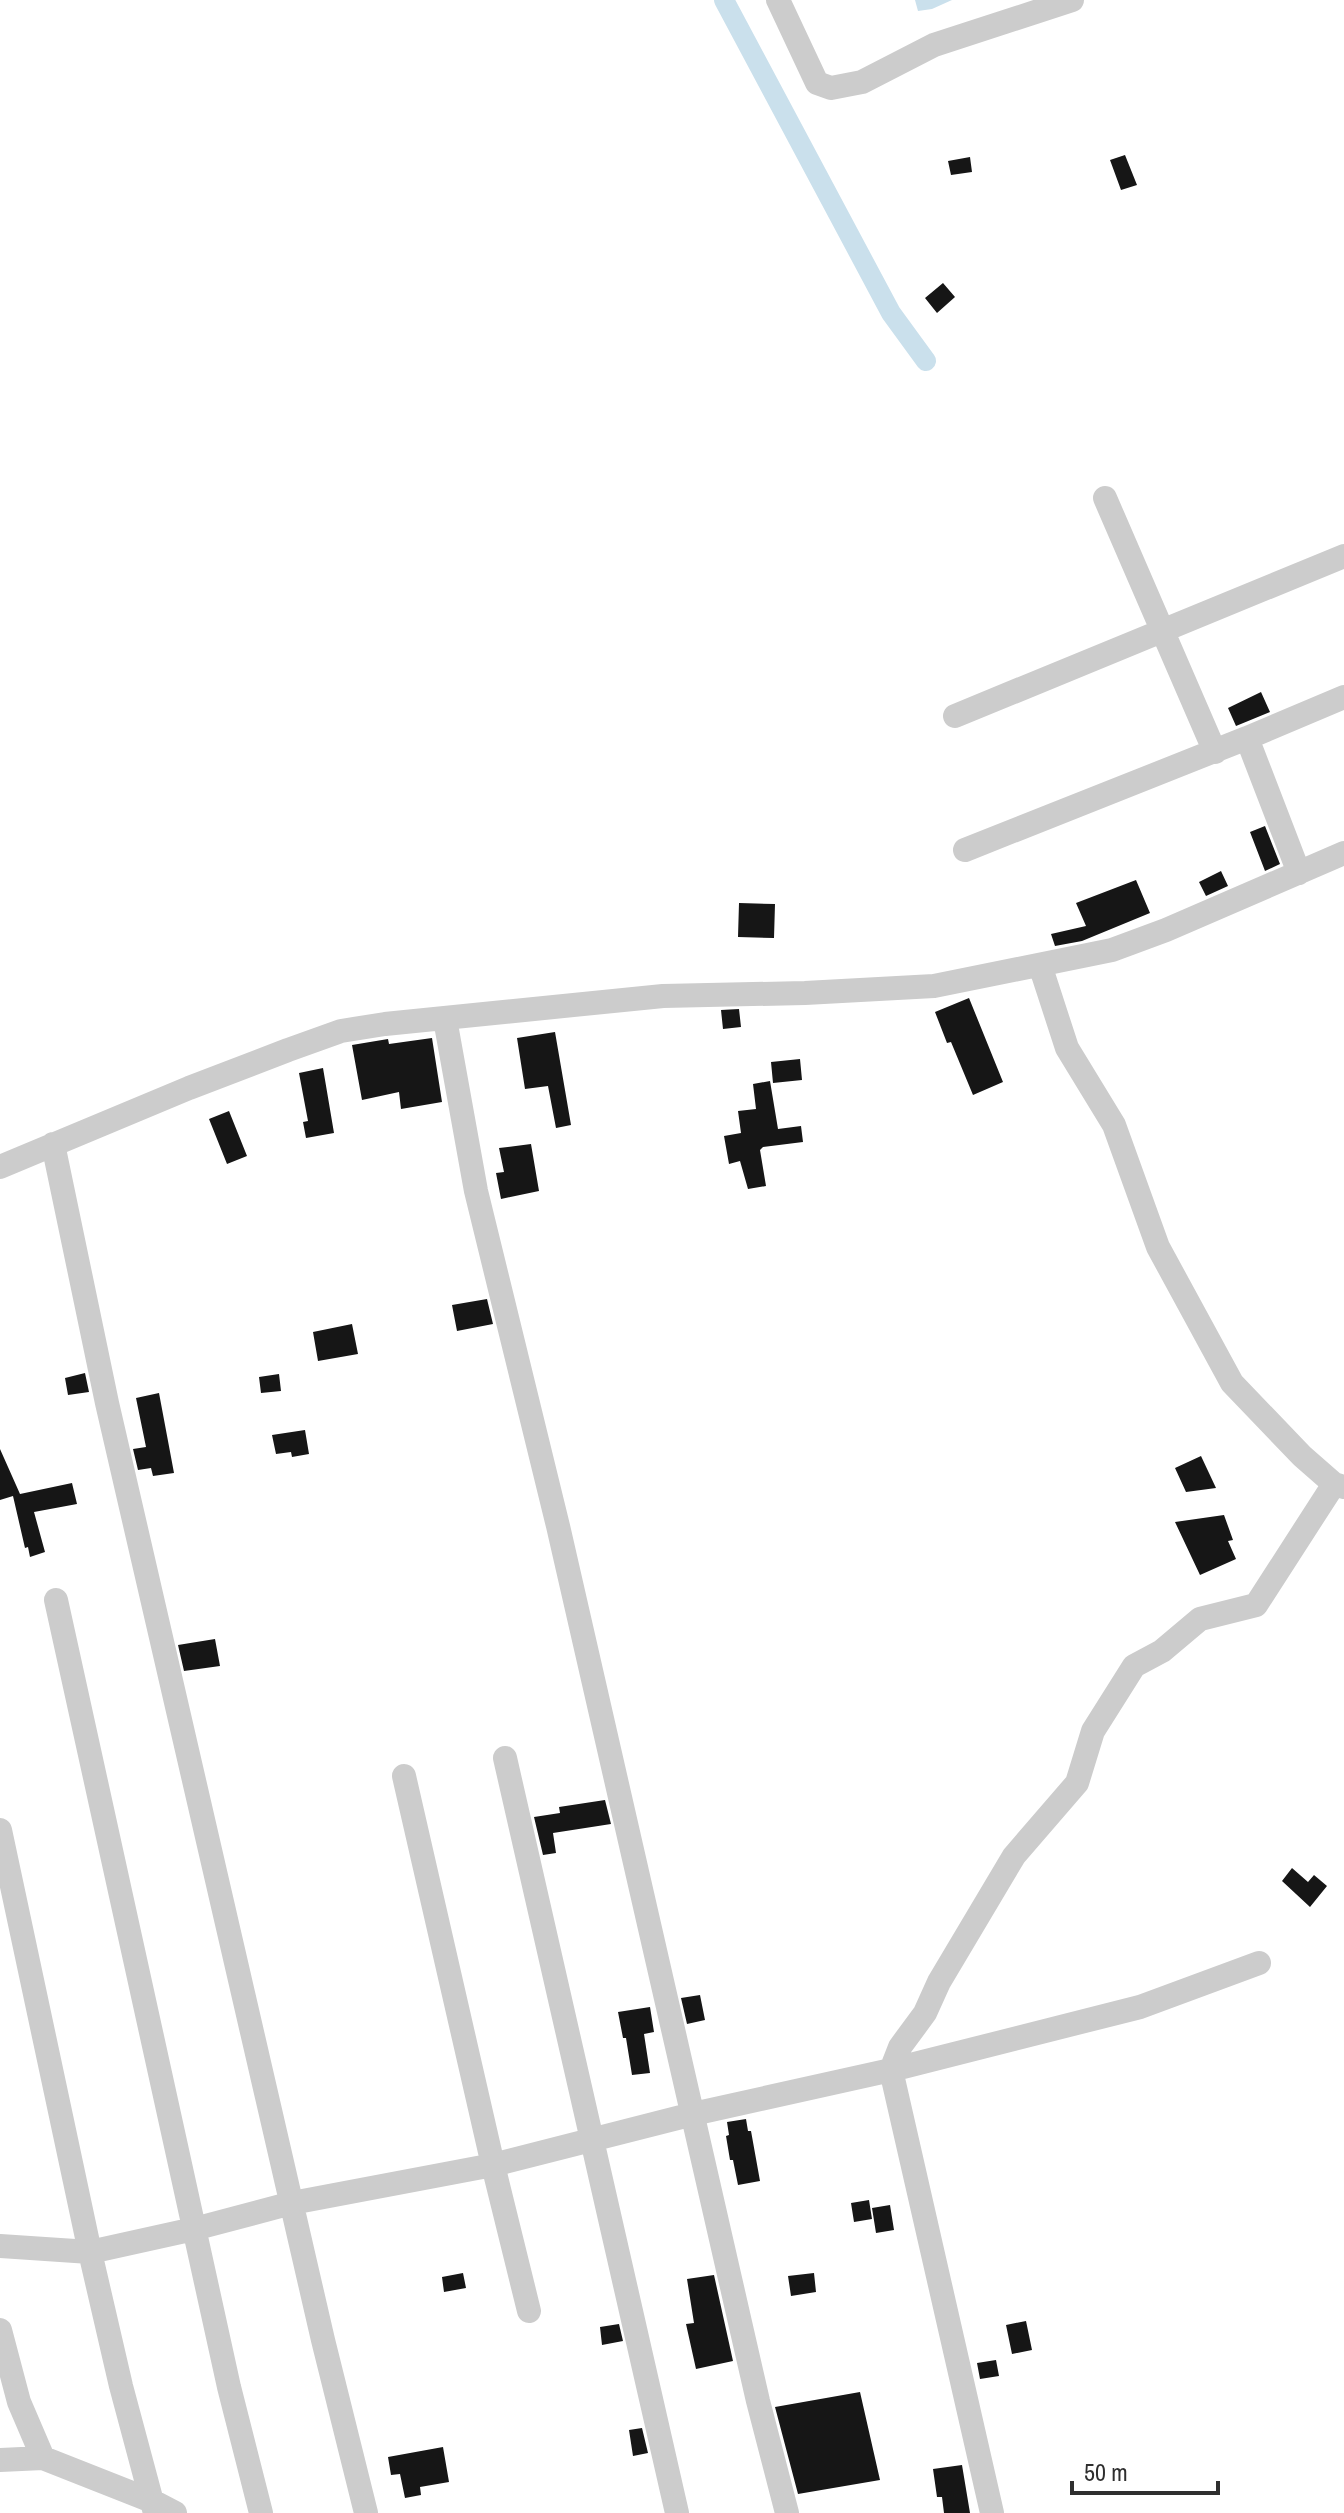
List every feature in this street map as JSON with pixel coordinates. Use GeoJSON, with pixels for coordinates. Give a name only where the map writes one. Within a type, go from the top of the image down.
{"type":"FeatureCollection","features":[{"type":"Feature","properties":{"kind":"street"},"geometry":{"type":"LineString","coordinates":[[778,0],[817,83],[831,88],[862,82],[934,45],[1072,0]]}},
{"type":"Feature","properties":{"kind":"street"},"geometry":{"type":"LineString","coordinates":[[1105,498],[1215,752]]}},
{"type":"Feature","properties":{"kind":"street"},"geometry":{"type":"LineString","coordinates":[[955,716],[1344,556]]}},
{"type":"Feature","properties":{"kind":"street"},"geometry":{"type":"LineString","coordinates":[[965,850],[1215,752],[1344,697]]}},
{"type":"Feature","properties":{"kind":"street"},"geometry":{"type":"LineString","coordinates":[[1247,738],[1299,873]]}},
{"type":"Feature","properties":{"kind":"street"},"geometry":{"type":"LineString","coordinates":[[0,1167],[189,1088],[341,1031],[663,996],[934,986],[1112,950],[1344,853]]}},
{"type":"Feature","properties":{"kind":"street"},"geometry":{"type":"LineString","coordinates":[[992,2513],[891,2070],[900,2047],[925,2013],[939,1982],[1014,1856],[1077,1783],[1093,1731],[1134,1666],[1162,1651],[1200,1619],[1256,1605],[1339,1486],[1302,1456],[1232,1383],[1158,1247],[1114,1125],[1067,1048],[1040,965]]}},
{"type":"Feature","properties":{"kind":"street"},"geometry":{"type":"LineString","coordinates":[[445,1019],[476,1191],[558,1526],[787,2513]]}},
{"type":"Feature","properties":{"kind":"street"},"geometry":{"type":"LineString","coordinates":[[53,1144],[107,1403],[366,2513]]}},
{"type":"Feature","properties":{"kind":"street"},"geometry":{"type":"LineString","coordinates":[[56,1600],[229,2387],[261,2513]]}},
{"type":"Feature","properties":{"kind":"street"},"geometry":{"type":"LineString","coordinates":[[505,1758],[677,2513]]}},
{"type":"Feature","properties":{"kind":"street"},"geometry":{"type":"LineString","coordinates":[[404,1776],[529,2311]]}},
{"type":"Feature","properties":{"kind":"street"},"geometry":{"type":"LineString","coordinates":[[0,1830],[90,2252],[153,2507]]}},
{"type":"Feature","properties":{"kind":"street"},"geometry":{"type":"LineString","coordinates":[[0,2246],[90,2252],[292,2203],[493,2165],[1140,2007],[1259,1963]]}},
{"type":"Feature","properties":{"kind":"street"},"geometry":{"type":"LineString","coordinates":[[0,2330],[19,2402],[43,2458]]}},
{"type":"Feature","properties":{"kind":"street"},"geometry":{"type":"LineString","coordinates":[[0,2460],[43,2458],[153,2507],[175,2513]]}},
{"type":"Feature","properties":{"kind":"water"},"geometry":{"type":"Polygon","coordinates":[[[915,0],[952,0],[932,9],[918,11],[915,0]]]}},
{"type":"Feature","properties":{"kind":"building"},"geometry":{"type":"Polygon","coordinates":[[[1125,155],[1137,185],[1121,190],[1110,160],[1125,155]]]}},
{"type":"Feature","properties":{"kind":"building"},"geometry":{"type":"Polygon","coordinates":[[[970,157],[972,172],[951,175],[948,161],[970,157]]]}},
{"type":"Feature","properties":{"kind":"building"},"geometry":{"type":"Polygon","coordinates":[[[943,283],[955,297],[937,313],[925,298],[943,283]]]}},
{"type":"Feature","properties":{"kind":"building"},"geometry":{"type":"Polygon","coordinates":[[[1261,692],[1270,712],[1236,726],[1228,708],[1261,692]]]}},
{"type":"Feature","properties":{"kind":"building"},"geometry":{"type":"Polygon","coordinates":[[[1265,826],[1280,864],[1265,871],[1250,832],[1265,826]]]}},
{"type":"Feature","properties":{"kind":"building"},"geometry":{"type":"Polygon","coordinates":[[[1221,871],[1228,886],[1206,896],[1199,882],[1221,871]]]}},
{"type":"Feature","properties":{"kind":"building"},"geometry":{"type":"Polygon","coordinates":[[[1136,880],[1150,913],[1082,941],[1055,946],[1051,934],[1086,926],[1076,903],[1136,880]]]}},
{"type":"Feature","properties":{"kind":"building"},"geometry":{"type":"Polygon","coordinates":[[[739,903],[775,904],[774,938],[738,937],[739,903]]]}},
{"type":"Feature","properties":{"kind":"building"},"geometry":{"type":"Polygon","coordinates":[[[969,998],[1003,1082],[973,1095],[935,1012],[969,998]]]}},
{"type":"Feature","properties":{"kind":"building"},"geometry":{"type":"Polygon","coordinates":[[[739,1009],[741,1027],[723,1029],[721,1010],[739,1009]]]}},
{"type":"Feature","properties":{"kind":"building"},"geometry":{"type":"Polygon","coordinates":[[[555,1032],[571,1125],[556,1128],[548,1086],[525,1089],[517,1038],[555,1032]]]}},
{"type":"Feature","properties":{"kind":"building"},"geometry":{"type":"Polygon","coordinates":[[[432,1038],[442,1102],[401,1109],[399,1092],[362,1100],[352,1045],[388,1039],[389,1044],[432,1038]]]}},
{"type":"Feature","properties":{"kind":"building"},"geometry":{"type":"Polygon","coordinates":[[[800,1059],[802,1080],[773,1083],[771,1062],[800,1059]]]}},
{"type":"Feature","properties":{"kind":"building"},"geometry":{"type":"Polygon","coordinates":[[[323,1068],[334,1133],[306,1138],[303,1122],[308,1121],[299,1073],[323,1068]]]}},
{"type":"Feature","properties":{"kind":"building"},"geometry":{"type":"Polygon","coordinates":[[[770,1081],[778,1129],[801,1126],[803,1142],[763,1147],[760,1150],[766,1186],[748,1189],[740,1161],[729,1164],[724,1136],[741,1133],[738,1111],[756,1109],[753,1084],[770,1081]]]}},
{"type":"Feature","properties":{"kind":"building"},"geometry":{"type":"Polygon","coordinates":[[[229,1111],[247,1156],[227,1164],[209,1119],[229,1111]]]}},
{"type":"Feature","properties":{"kind":"building"},"geometry":{"type":"Polygon","coordinates":[[[531,1144],[539,1191],[501,1199],[496,1173],[504,1172],[499,1148],[531,1144]]]}},
{"type":"Feature","properties":{"kind":"building"},"geometry":{"type":"Polygon","coordinates":[[[487,1299],[493,1324],[457,1331],[452,1305],[487,1299]]]}},
{"type":"Feature","properties":{"kind":"building"},"geometry":{"type":"Polygon","coordinates":[[[352,1324],[358,1354],[318,1361],[313,1332],[352,1324]]]}},
{"type":"Feature","properties":{"kind":"building"},"geometry":{"type":"Polygon","coordinates":[[[85,1373],[89,1392],[68,1395],[65,1378],[85,1373]]]}},
{"type":"Feature","properties":{"kind":"building"},"geometry":{"type":"Polygon","coordinates":[[[279,1374],[281,1391],[261,1393],[259,1377],[279,1374]]]}},
{"type":"Feature","properties":{"kind":"building"},"geometry":{"type":"Polygon","coordinates":[[[159,1393],[174,1473],[153,1476],[151,1468],[138,1470],[133,1449],[146,1447],[136,1398],[159,1393]]]}},
{"type":"Feature","properties":{"kind":"building"},"geometry":{"type":"Polygon","coordinates":[[[305,1430],[309,1454],[292,1457],[291,1452],[276,1454],[272,1435],[305,1430]]]}},
{"type":"Feature","properties":{"kind":"building"},"geometry":{"type":"Polygon","coordinates":[[[0,1449],[20,1494],[72,1483],[77,1504],[34,1512],[45,1552],[30,1557],[28,1547],[25,1548],[13,1496],[0,1500],[0,1449]]]}},
{"type":"Feature","properties":{"kind":"building"},"geometry":{"type":"Polygon","coordinates":[[[1201,1456],[1216,1488],[1186,1492],[1175,1468],[1201,1456]]]}},
{"type":"Feature","properties":{"kind":"building"},"geometry":{"type":"Polygon","coordinates":[[[1224,1515],[1233,1540],[1228,1541],[1236,1559],[1200,1575],[1175,1522],[1224,1515]]]}},
{"type":"Feature","properties":{"kind":"building"},"geometry":{"type":"Polygon","coordinates":[[[215,1639],[220,1666],[184,1671],[178,1645],[215,1639]]]}},
{"type":"Feature","properties":{"kind":"building"},"geometry":{"type":"Polygon","coordinates":[[[605,1800],[611,1824],[553,1833],[556,1853],[543,1855],[534,1817],[560,1813],[559,1807],[605,1800]]]}},
{"type":"Feature","properties":{"kind":"building"},"geometry":{"type":"Polygon","coordinates":[[[1292,1868],[1308,1882],[1314,1875],[1327,1886],[1310,1907],[1282,1881],[1292,1868]]]}},
{"type":"Feature","properties":{"kind":"building"},"geometry":{"type":"Polygon","coordinates":[[[700,1995],[705,2020],[687,2024],[681,1998],[700,1995]]]}},
{"type":"Feature","properties":{"kind":"building"},"geometry":{"type":"Polygon","coordinates":[[[650,2007],[654,2032],[644,2034],[650,2073],[632,2075],[618,2012],[650,2007]]]}},
{"type":"Feature","properties":{"kind":"building"},"geometry":{"type":"Polygon","coordinates":[[[746,2119],[760,2181],[738,2185],[733,2160],[730,2160],[727,2122],[746,2119]]]}},
{"type":"Feature","properties":{"kind":"building"},"geometry":{"type":"Polygon","coordinates":[[[869,2200],[872,2219],[854,2222],[851,2203],[869,2200]]]}},
{"type":"Feature","properties":{"kind":"building"},"geometry":{"type":"Polygon","coordinates":[[[890,2205],[894,2230],[876,2233],[872,2208],[890,2205]]]}},
{"type":"Feature","properties":{"kind":"building"},"geometry":{"type":"Polygon","coordinates":[[[463,2273],[466,2288],[444,2292],[442,2277],[463,2273]]]}},
{"type":"Feature","properties":{"kind":"building"},"geometry":{"type":"Polygon","coordinates":[[[814,2273],[816,2292],[791,2296],[788,2276],[814,2273]]]}},
{"type":"Feature","properties":{"kind":"building"},"geometry":{"type":"Polygon","coordinates":[[[714,2275],[733,2361],[696,2369],[686,2324],[694,2323],[687,2279],[714,2275]]]}},
{"type":"Feature","properties":{"kind":"building"},"geometry":{"type":"Polygon","coordinates":[[[1026,2321],[1032,2350],[1012,2354],[1006,2325],[1026,2321]]]}},
{"type":"Feature","properties":{"kind":"building"},"geometry":{"type":"Polygon","coordinates":[[[619,2324],[623,2341],[602,2345],[600,2327],[619,2324]]]}},
{"type":"Feature","properties":{"kind":"building"},"geometry":{"type":"Polygon","coordinates":[[[996,2360],[999,2376],[980,2379],[977,2363],[996,2360]]]}},
{"type":"Feature","properties":{"kind":"building"},"geometry":{"type":"Polygon","coordinates":[[[860,2392],[880,2480],[798,2494],[775,2407],[860,2392]]]}},
{"type":"Feature","properties":{"kind":"building"},"geometry":{"type":"Polygon","coordinates":[[[642,2428],[648,2453],[633,2456],[629,2430],[642,2428]]]}},
{"type":"Feature","properties":{"kind":"building"},"geometry":{"type":"Polygon","coordinates":[[[443,2447],[449,2482],[420,2487],[421,2495],[405,2498],[400,2474],[391,2475],[388,2457],[443,2447]]]}},
{"type":"Feature","properties":{"kind":"building"},"geometry":{"type":"Polygon","coordinates":[[[962,2465],[970,2513],[944,2513],[942,2497],[937,2497],[933,2469],[962,2465]]]}},
{"type":"Feature","properties":{"kind":"waterway"},"geometry":{"type":"LineString","coordinates":[[724,0],[891,313],[926,361]]}}]}
